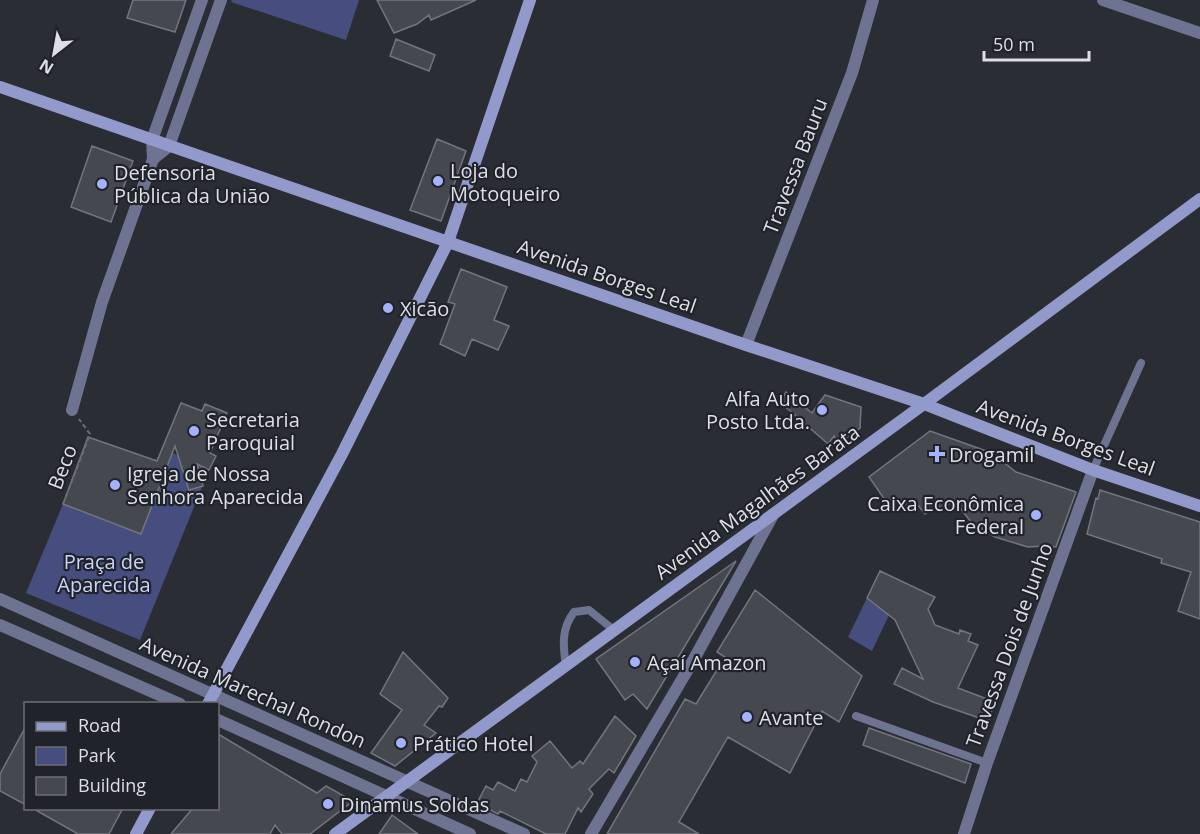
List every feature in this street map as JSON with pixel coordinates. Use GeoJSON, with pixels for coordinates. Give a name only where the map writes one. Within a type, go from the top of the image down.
{"type":"FeatureCollection","features":[{"type":"Feature","properties":{"kind":"main road"},"geometry":{"type":"LineString","coordinates":[[211,700],[342,454],[448,242],[530,0]]}},
{"type":"Feature","properties":{"kind":"main road","name":"Avenida Borges Leal"},"geometry":{"type":"LineString","coordinates":[[0,87],[746,345],[924,404],[1093,470],[1200,506]]}},
{"type":"Feature","properties":{"kind":"main road","name":"Avenida Magalhães Barata"},"geometry":{"type":"LineString","coordinates":[[335,834],[615,631],[1200,199]]}},
{"type":"Feature","properties":{"kind":"main road"},"geometry":{"type":"LineString","coordinates":[[136,834],[149,810]]}},
{"type":"Feature","properties":{"kind":"street"},"geometry":{"type":"LineString","coordinates":[[72,410],[102,302],[153,159],[152,140],[202,0]]}},
{"type":"Feature","properties":{"kind":"street"},"geometry":{"type":"LineString","coordinates":[[153,159],[169,146],[221,0]]}},
{"type":"Feature","properties":{"kind":"street","name":"Travessa Bauru"},"geometry":{"type":"LineString","coordinates":[[746,345],[852,74],[873,0]]}},
{"type":"Feature","properties":{"kind":"street"},"geometry":{"type":"LineString","coordinates":[[1103,0],[1200,33]]}},
{"type":"Feature","properties":{"kind":"street","name":"Travessa Dois de Junho"},"geometry":{"type":"LineString","coordinates":[[964,834],[987,763],[1093,470]]}},
{"type":"Feature","properties":{"kind":"street"},"geometry":{"type":"LineString","coordinates":[[591,834],[694,659],[773,515]]}},
{"type":"Feature","properties":{"kind":"street","name":"Avenida Marechal Rondon"},"geometry":{"type":"LineString","coordinates":[[0,599],[124,656],[211,700]]}},
{"type":"Feature","properties":{"kind":"street","name":"Avenida Marechal Rondon"},"geometry":{"type":"LineString","coordinates":[[0,625],[175,702]]}},
{"type":"Feature","properties":{"kind":"street"},"geometry":{"type":"LineString","coordinates":[[115,676],[124,656]]}},
{"type":"Feature","properties":{"kind":"street","name":"Avenida Marechal Rondon"},"geometry":{"type":"LineString","coordinates":[[219,703],[408,782],[524,834]]}},
{"type":"Feature","properties":{"kind":"street","name":"Avenida Marechal Rondon"},"geometry":{"type":"LineString","coordinates":[[219,720],[470,834]]}},
{"type":"Feature","properties":{"kind":"lane"},"geometry":{"type":"LineString","coordinates":[[1093,470],[1141,363]]}},
{"type":"Feature","properties":{"kind":"lane"},"geometry":{"type":"LineString","coordinates":[[566,666],[563,641],[566,622],[574,612],[589,610],[615,631]]}},
{"type":"Feature","properties":{"kind":"lane"},"geometry":{"type":"LineString","coordinates":[[856,716],[987,763]]}},
{"type":"Feature","properties":{"kind":"path","name":"Beco"},"geometry":{"type":"LineString","coordinates":[[63,504],[90,434],[72,410]]}},
{"type":"Feature","properties":{"kind":"green space"},"geometry":{"type":"Polygon","coordinates":[[[232,0],[359,0],[346,40],[231,2],[232,0]]]}},
{"type":"Feature","properties":{"kind":"green space","name":"Praça de Aparecida"},"geometry":{"type":"Polygon","coordinates":[[[162,448],[209,470],[140,640],[26,593],[63,504],[140,534],[167,466],[156,461],[162,448]]]}},
{"type":"Feature","properties":{"kind":"green space"},"geometry":{"type":"Polygon","coordinates":[[[867,598],[889,615],[872,651],[848,637],[867,598]]]}},
{"type":"Feature","properties":{"kind":"building"},"geometry":{"type":"Polygon","coordinates":[[[133,0],[186,0],[175,32],[127,18],[133,0]]]}},
{"type":"Feature","properties":{"kind":"building"},"geometry":{"type":"Polygon","coordinates":[[[377,0],[476,0],[431,20],[429,15],[417,24],[394,33],[377,0]]]}},
{"type":"Feature","properties":{"kind":"building"},"geometry":{"type":"Polygon","coordinates":[[[396,39],[435,55],[429,71],[390,56],[396,39]]]}},
{"type":"Feature","properties":{"kind":"building","name":"Loja do Motoqueiro"},"geometry":{"type":"Polygon","coordinates":[[[437,139],[466,151],[441,221],[410,210],[437,139]]]}},
{"type":"Feature","properties":{"kind":"building","name":"Defensoria Pública da União"},"geometry":{"type":"Polygon","coordinates":[[[92,146],[133,161],[111,222],[71,207],[92,146]]]}},
{"type":"Feature","properties":{"kind":"building"},"geometry":{"type":"Polygon","coordinates":[[[461,269],[507,287],[494,320],[509,326],[498,350],[472,339],[465,356],[440,344],[455,304],[448,302],[461,269]]]}},
{"type":"Feature","properties":{"kind":"building"},"geometry":{"type":"Polygon","coordinates":[[[786,392],[812,413],[825,395],[861,407],[860,428],[839,443],[834,436],[828,444],[780,402],[786,392]]]}},
{"type":"Feature","properties":{"kind":"building","name":"Igreja de Nossa Senhora Aparecida"},"geometry":{"type":"Polygon","coordinates":[[[181,403],[202,411],[205,404],[227,413],[210,453],[216,456],[209,470],[197,464],[203,486],[189,490],[175,446],[141,534],[63,504],[88,437],[157,461],[181,403]]]}},
{"type":"Feature","properties":{"kind":"building"},"geometry":{"type":"Polygon","coordinates":[[[930,431],[992,453],[1016,472],[1076,492],[1056,547],[1028,547],[995,537],[971,522],[954,500],[941,510],[938,505],[925,514],[917,504],[906,512],[894,498],[887,503],[869,477],[930,431]]]}},
{"type":"Feature","properties":{"kind":"building"},"geometry":{"type":"Polygon","coordinates":[[[1100,490],[1200,522],[1200,619],[1178,611],[1191,572],[1161,563],[1162,559],[1087,534],[1100,490]]]}},
{"type":"Feature","properties":{"kind":"building"},"geometry":{"type":"Polygon","coordinates":[[[736,561],[647,709],[633,694],[625,700],[596,659],[736,561]]]}},
{"type":"Feature","properties":{"kind":"building"},"geometry":{"type":"Polygon","coordinates":[[[880,571],[935,597],[928,609],[935,625],[959,634],[960,630],[971,634],[968,641],[978,645],[958,688],[995,702],[988,721],[933,702],[894,684],[902,668],[923,679],[895,620],[867,598],[880,571]]]}},
{"type":"Feature","properties":{"kind":"building","name":"Avante"},"geometry":{"type":"Polygon","coordinates":[[[755,590],[862,676],[839,722],[822,711],[790,773],[728,737],[679,822],[699,834],[607,834],[685,699],[696,704],[725,657],[717,652],[755,590]]]}},
{"type":"Feature","properties":{"kind":"building"},"geometry":{"type":"Polygon","coordinates":[[[403,652],[448,698],[424,725],[436,733],[395,766],[371,753],[402,710],[380,694],[403,652]]]}},
{"type":"Feature","properties":{"kind":"building"},"geometry":{"type":"Polygon","coordinates":[[[615,716],[636,736],[614,773],[609,769],[589,789],[593,794],[581,812],[578,808],[565,834],[546,834],[500,811],[498,814],[477,803],[486,786],[493,790],[498,782],[515,791],[521,779],[527,782],[537,762],[532,756],[550,741],[572,768],[580,761],[583,764],[615,716]]]}},
{"type":"Feature","properties":{"kind":"building"},"geometry":{"type":"Polygon","coordinates":[[[869,728],[971,764],[965,783],[863,745],[869,728]]]}},
{"type":"Feature","properties":{"kind":"building"},"geometry":{"type":"Polygon","coordinates":[[[24,730],[24,804],[0,791],[0,774],[24,730]]]}},
{"type":"Feature","properties":{"kind":"building"},"geometry":{"type":"Polygon","coordinates":[[[219,735],[317,793],[326,786],[353,801],[310,834],[282,834],[275,825],[270,834],[171,834],[191,810],[219,810],[219,735]]]}},
{"type":"Feature","properties":{"kind":"building"},"geometry":{"type":"Polygon","coordinates":[[[36,810],[122,810],[109,834],[78,834],[36,810]]]}},
{"type":"Feature","properties":{"kind":"building"},"geometry":{"type":"Polygon","coordinates":[[[392,815],[418,834],[379,834],[392,815]]]}},
{"type":"Feature","properties":{"kind":"place","name":"Loja do Motoqueiro"},"geometry":{"type":"Point","coordinates":[438,181]}},
{"type":"Feature","properties":{"kind":"place","name":"Defensoria Pública da União"},"geometry":{"type":"Point","coordinates":[102,184]}},
{"type":"Feature","properties":{"kind":"place","name":"Xicão"},"geometry":{"type":"Point","coordinates":[388,308]}},
{"type":"Feature","properties":{"kind":"place","name":"Alfa Auto Posto Ltda."},"geometry":{"type":"Point","coordinates":[822,410]}},
{"type":"Feature","properties":{"kind":"place","name":"Secretaria Paroquial"},"geometry":{"type":"Point","coordinates":[194,431]}},
{"type":"Feature","properties":{"kind":"place","name":"Drogamil"},"geometry":{"type":"Point","coordinates":[937,454]}},
{"type":"Feature","properties":{"kind":"place","name":"Igreja de Nossa Senhora Aparecida"},"geometry":{"type":"Point","coordinates":[115,485]}},
{"type":"Feature","properties":{"kind":"place","name":"Caixa Econômica Federal"},"geometry":{"type":"Point","coordinates":[1036,515]}},
{"type":"Feature","properties":{"kind":"place","name":"Açaí Amazon"},"geometry":{"type":"Point","coordinates":[635,662]}},
{"type":"Feature","properties":{"kind":"place","name":"Avante"},"geometry":{"type":"Point","coordinates":[747,717]}},
{"type":"Feature","properties":{"kind":"place","name":"Prático Hotel"},"geometry":{"type":"Point","coordinates":[401,743]}},
{"type":"Feature","properties":{"kind":"place","name":"Dinamus Soldas"},"geometry":{"type":"Point","coordinates":[328,804]}}]}
